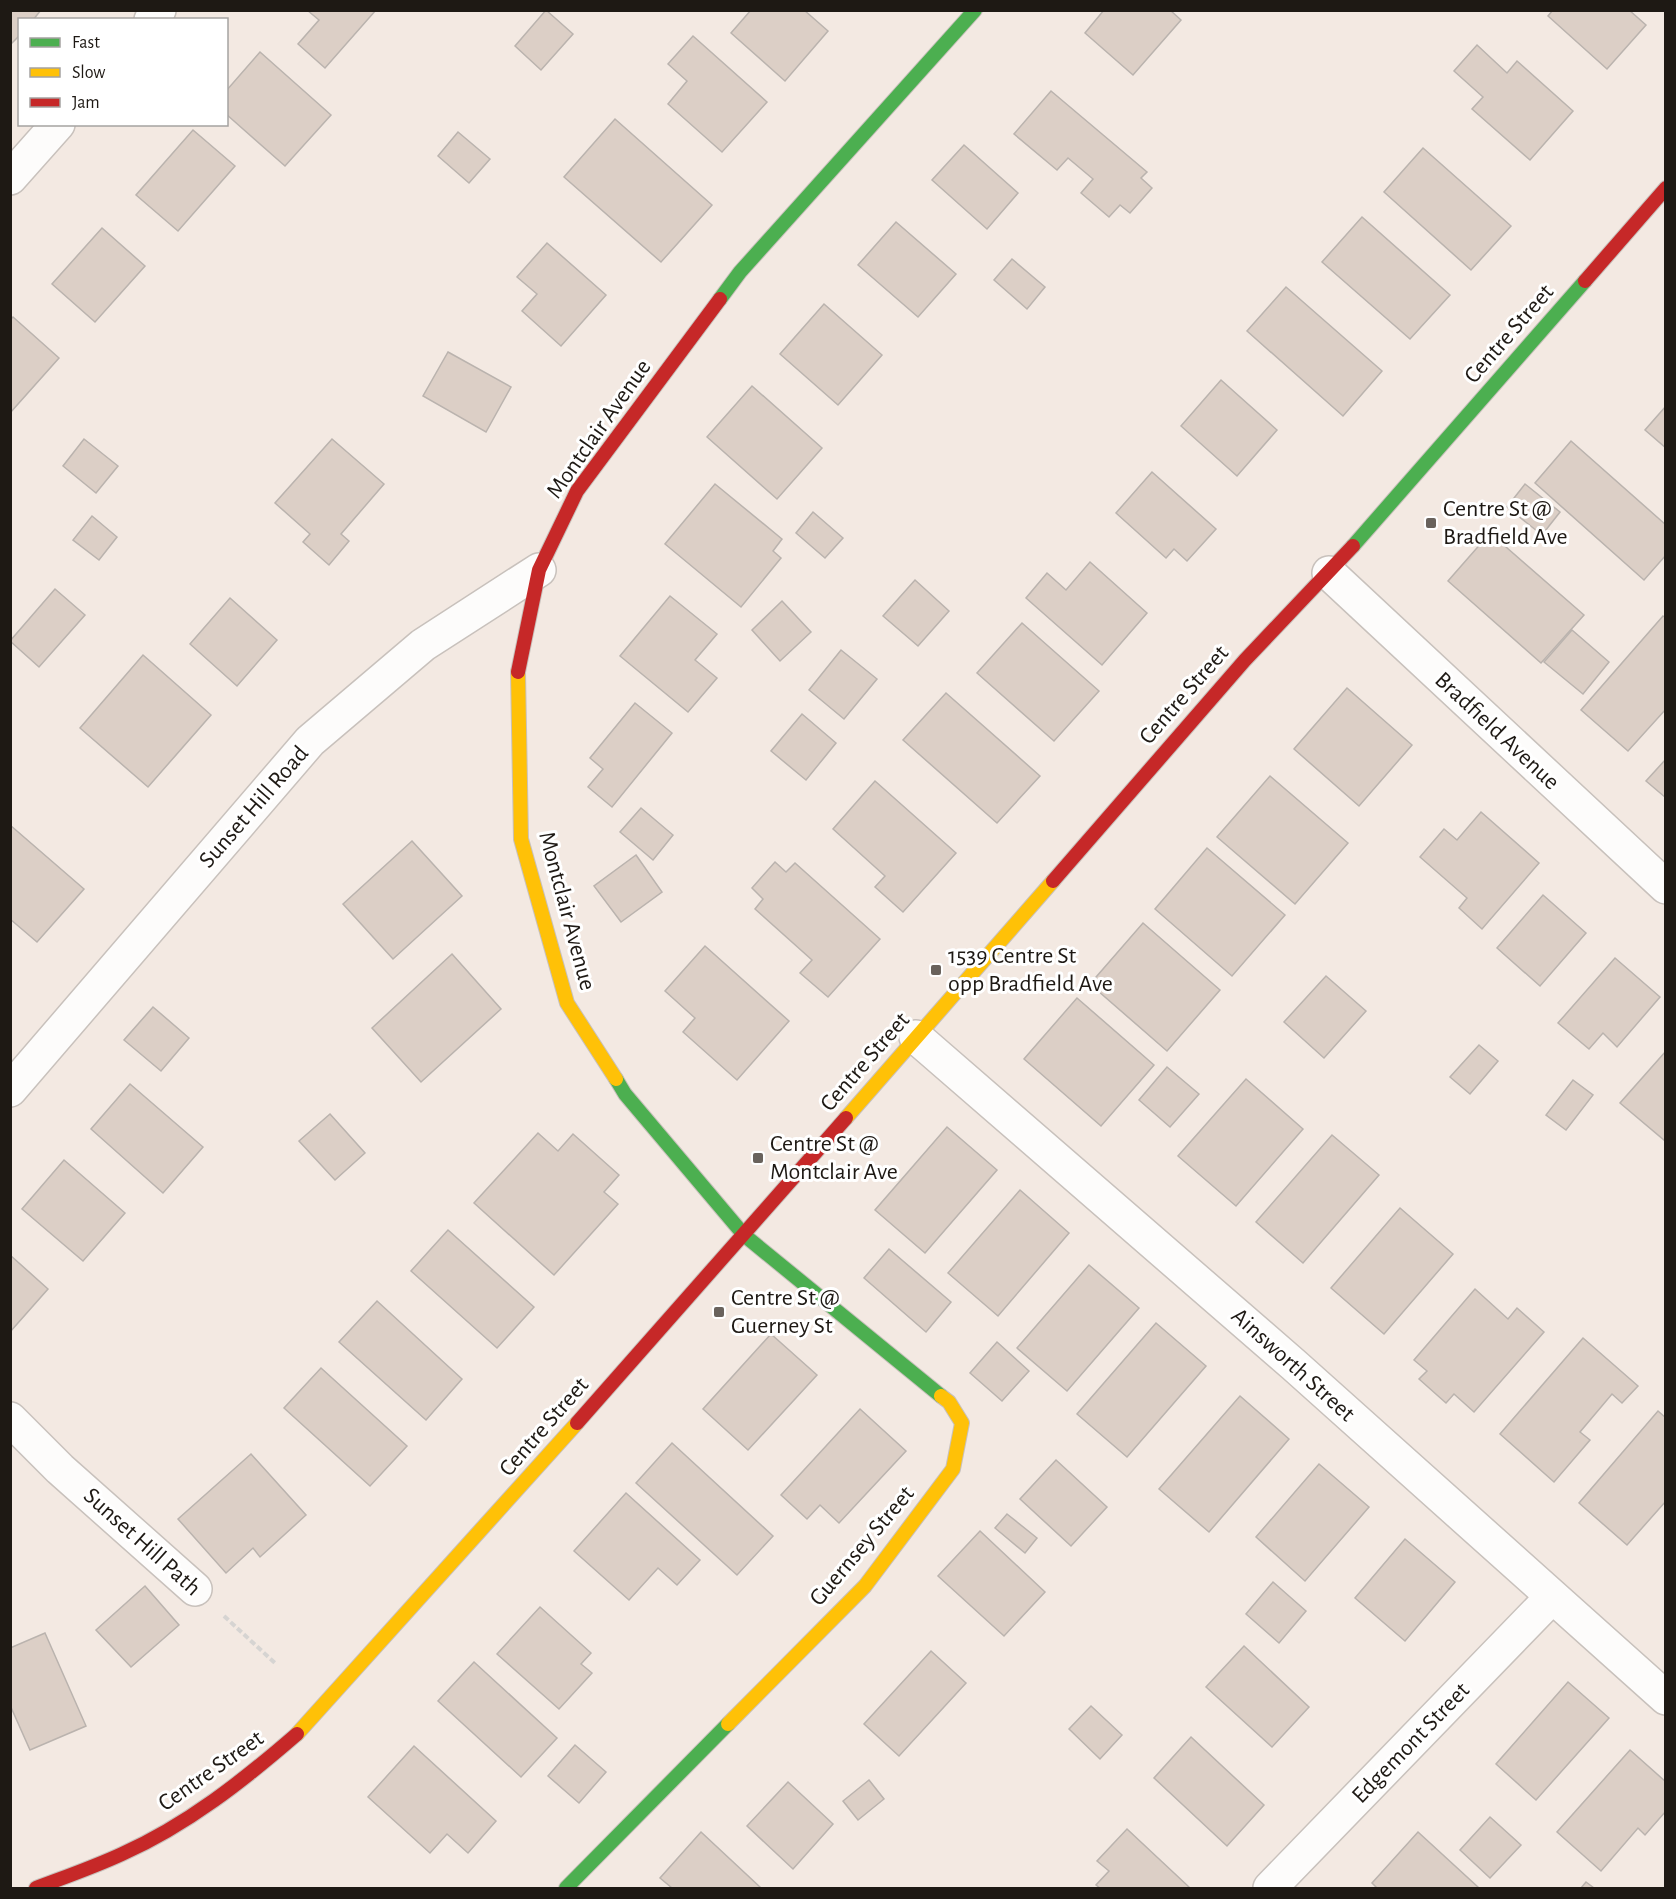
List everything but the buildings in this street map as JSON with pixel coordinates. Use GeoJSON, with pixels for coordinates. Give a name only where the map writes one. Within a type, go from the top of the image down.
{"type":"FeatureCollection","features":[{"type":"Feature","properties":{"kind":"main road","name":"Montclair Avenue"},"geometry":{"type":"LineString","coordinates":[[744,1235],[625,1094],[567,1003],[522,839],[518,671],[539,570],[577,491],[740,272],[975,10]]}},
{"type":"Feature","properties":{"kind":"main road","name":"Centre Street"},"geometry":{"type":"LineString","coordinates":[[36,1888],[123,1854],[174,1827],[245,1779],[308,1725],[744,1235],[1245,660],[1329,573],[1665,188]]}},
{"type":"Feature","properties":{"kind":"main road","name":"Guernsey Street"},"geometry":{"type":"LineString","coordinates":[[566,1888],[865,1586],[954,1469],[962,1423],[949,1402],[744,1235]]}},
{"type":"Feature","properties":{"kind":"street"},"geometry":{"type":"LineString","coordinates":[[10,178],[56,126]]}},
{"type":"Feature","properties":{"kind":"street","name":"Sunset Hill Road"},"geometry":{"type":"LineString","coordinates":[[10,1090],[310,741],[423,645],[539,570]]}},
{"type":"Feature","properties":{"kind":"street","name":"Bradfield Avenue"},"geometry":{"type":"LineString","coordinates":[[1329,573],[1665,887]]}},
{"type":"Feature","properties":{"kind":"street","name":"Ainsworth Street"},"geometry":{"type":"LineString","coordinates":[[916,1037],[1285,1357],[1665,1698]]}},
{"type":"Feature","properties":{"kind":"street","name":"Sunset Hill Path"},"geometry":{"type":"LineString","coordinates":[[10,1419],[60,1469],[195,1589]]}},
{"type":"Feature","properties":{"kind":"street","name":"Edgemont Street"},"geometry":{"type":"LineString","coordinates":[[1270,1888],[1552,1597]]}},
{"type":"Feature","properties":{"kind":"path","name":"Sunset Hill Path"},"geometry":{"type":"LineString","coordinates":[[195,1589],[276,1664]]}},
{"type":"Feature","properties":{"kind":"traffic: fast"},"geometry":{"type":"LineString","coordinates":[[720,299],[740,272],[975,10]]}},
{"type":"Feature","properties":{"kind":"traffic: fast"},"geometry":{"type":"LineString","coordinates":[[1353,546],[1585,281]]}},
{"type":"Feature","properties":{"kind":"traffic: fast"},"geometry":{"type":"LineString","coordinates":[[616,1079],[625,1094],[744,1235],[941,1396]]}},
{"type":"Feature","properties":{"kind":"traffic: fast"},"geometry":{"type":"LineString","coordinates":[[566,1888],[728,1724]]}},
{"type":"Feature","properties":{"kind":"traffic: slow"},"geometry":{"type":"LineString","coordinates":[[518,672],[521,839],[567,1003],[616,1079]]}},
{"type":"Feature","properties":{"kind":"traffic: slow"},"geometry":{"type":"LineString","coordinates":[[846,1118],[1053,881]]}},
{"type":"Feature","properties":{"kind":"traffic: slow"},"geometry":{"type":"LineString","coordinates":[[728,1724],[865,1586],[953,1469],[962,1423],[949,1402],[941,1396]]}},
{"type":"Feature","properties":{"kind":"traffic: slow"},"geometry":{"type":"LineString","coordinates":[[297,1734],[577,1423]]}},
{"type":"Feature","properties":{"kind":"traffic: jam"},"geometry":{"type":"LineString","coordinates":[[1585,281],[1666,188]]}},
{"type":"Feature","properties":{"kind":"traffic: jam"},"geometry":{"type":"LineString","coordinates":[[518,672],[539,570],[577,491],[720,299]]}},
{"type":"Feature","properties":{"kind":"traffic: jam"},"geometry":{"type":"LineString","coordinates":[[1053,881],[1245,660],[1353,546]]}},
{"type":"Feature","properties":{"kind":"traffic: jam"},"geometry":{"type":"LineString","coordinates":[[577,1423],[846,1118]]}},
{"type":"Feature","properties":{"kind":"traffic: jam"},"geometry":{"type":"LineString","coordinates":[[36,1888],[111,1859],[169,1829],[235,1785],[297,1734]]}},
{"type":"Feature","properties":{"kind":"place","name":"Centre St @ Bradfield Ave"},"geometry":{"type":"Point","coordinates":[1431,523]}},
{"type":"Feature","properties":{"kind":"place","name":"1539 Centre St opp Bradfield Ave"},"geometry":{"type":"Point","coordinates":[936,970]}},
{"type":"Feature","properties":{"kind":"place","name":"Centre St @ Montclair Ave"},"geometry":{"type":"Point","coordinates":[758,1158]}},
{"type":"Feature","properties":{"kind":"place","name":"Centre St @ Guerney St"},"geometry":{"type":"Point","coordinates":[719,1312]}}]}
